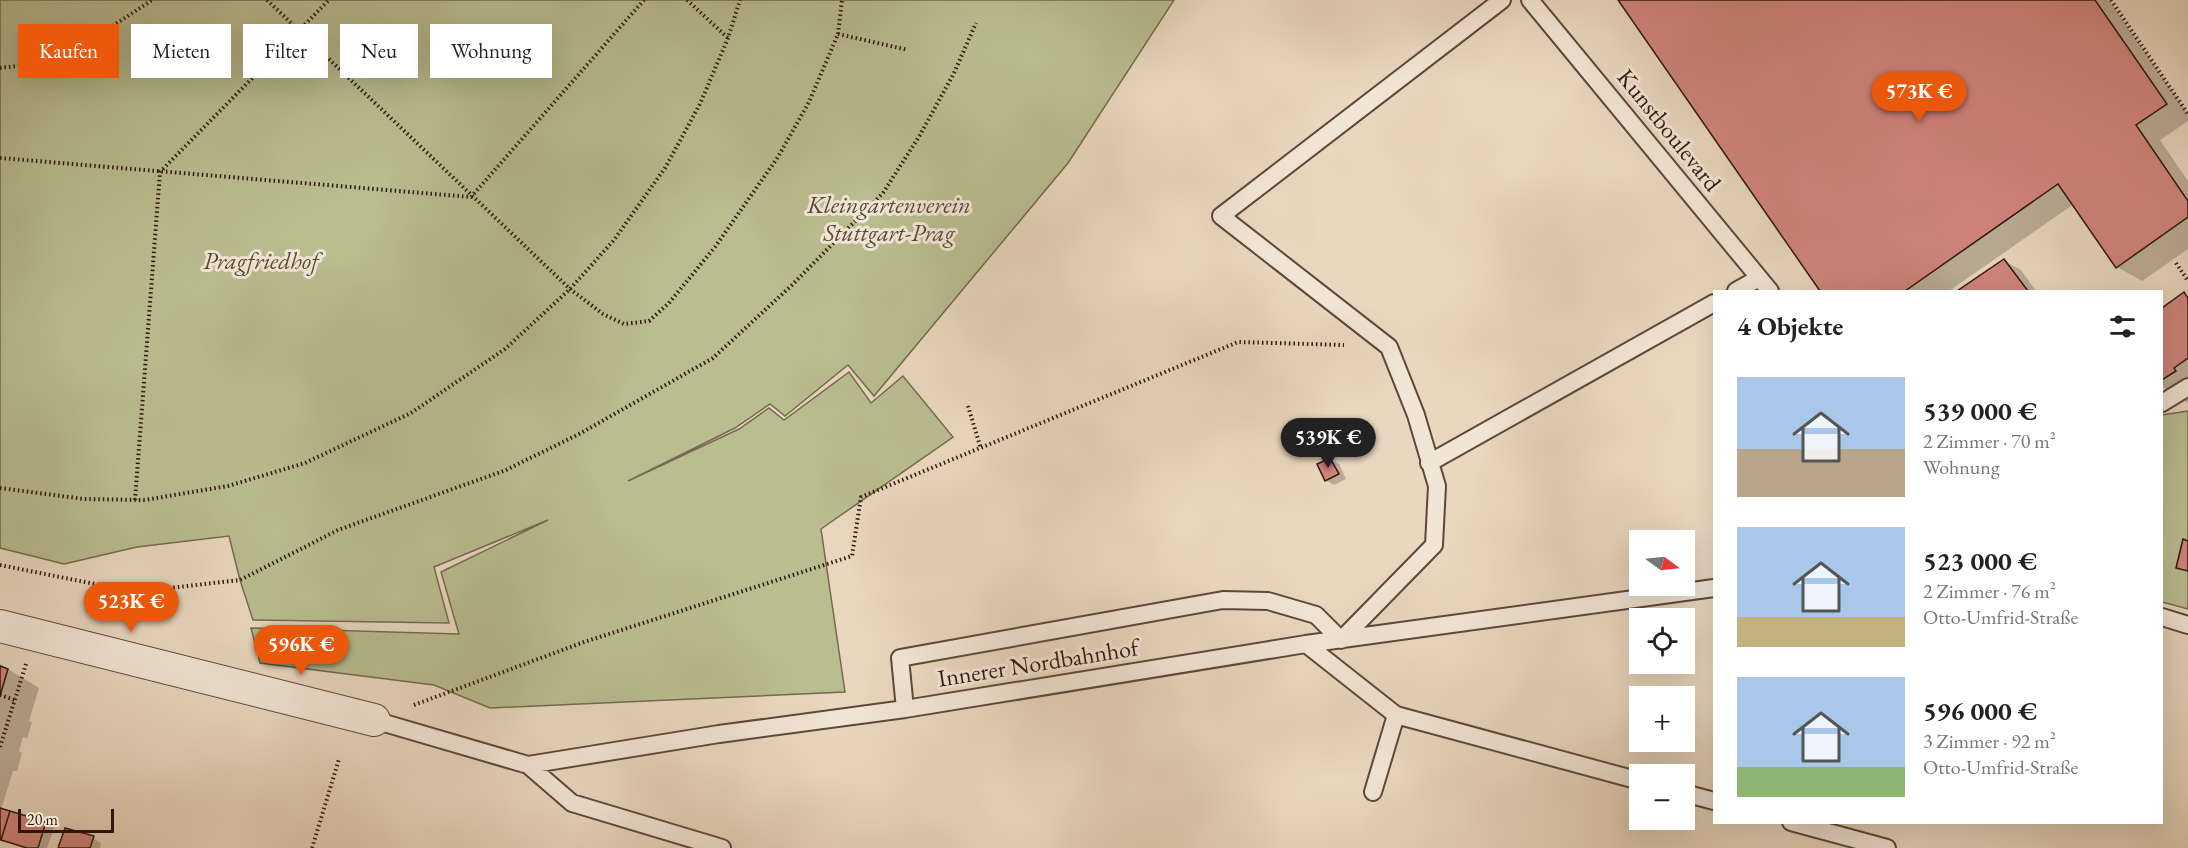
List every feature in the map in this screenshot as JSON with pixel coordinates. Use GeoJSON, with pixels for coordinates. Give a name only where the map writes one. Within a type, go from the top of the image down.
{"type":"FeatureCollection","features":[{"type":"Feature","properties":{"kind":"street"},"geometry":{"type":"LineString","coordinates":[[0,626],[374,720]]}},
{"type":"Feature","properties":{"kind":"lane"},"geometry":{"type":"LineString","coordinates":[[905,709],[900,658],[1223,600],[1268,601],[1316,615],[1341,640],[1434,545],[1437,486],[1416,415],[1389,347],[1221,216],[1502,0]]}},
{"type":"Feature","properties":{"kind":"lane","name":"Kunstboulevard"},"geometry":{"type":"LineString","coordinates":[[1530,0],[1764,284]]}},
{"type":"Feature","properties":{"kind":"lane"},"geometry":{"type":"LineString","coordinates":[[1740,290],[1764,284]]}},
{"type":"Feature","properties":{"kind":"lane"},"geometry":{"type":"LineString","coordinates":[[1429,463],[1713,304]]}},
{"type":"Feature","properties":{"kind":"lane"},"geometry":{"type":"LineString","coordinates":[[2163,402],[2188,387]]}},
{"type":"Feature","properties":{"kind":"lane","name":"Innerer Nordbahnhof"},"geometry":{"type":"LineString","coordinates":[[374,720],[528,765],[719,734],[905,709],[1306,644],[1713,588]]}},
{"type":"Feature","properties":{"kind":"lane"},"geometry":{"type":"LineString","coordinates":[[2163,617],[2188,625]]}},
{"type":"Feature","properties":{"kind":"lane"},"geometry":{"type":"LineString","coordinates":[[1306,644],[1396,715],[1629,778]]}},
{"type":"Feature","properties":{"kind":"lane"},"geometry":{"type":"LineString","coordinates":[[1373,792],[1396,715]]}},
{"type":"Feature","properties":{"kind":"lane"},"geometry":{"type":"LineString","coordinates":[[528,765],[572,803],[722,848]]}},
{"type":"Feature","properties":{"kind":"lane"},"geometry":{"type":"LineString","coordinates":[[1695,796],[1713,801]]}},
{"type":"Feature","properties":{"kind":"lane"},"geometry":{"type":"LineString","coordinates":[[1798,824],[1887,848]]}},
{"type":"Feature","properties":{"kind":"path"},"geometry":{"type":"LineString","coordinates":[[0,68],[25,65],[90,41],[152,0]]}},
{"type":"Feature","properties":{"kind":"path"},"geometry":{"type":"LineString","coordinates":[[267,0],[292,24]]}},
{"type":"Feature","properties":{"kind":"path"},"geometry":{"type":"LineString","coordinates":[[306,24],[329,0]]}},
{"type":"Feature","properties":{"kind":"path"},"geometry":{"type":"LineString","coordinates":[[471,197],[644,0]]}},
{"type":"Feature","properties":{"kind":"path"},"geometry":{"type":"LineString","coordinates":[[687,0],[728,38]]}},
{"type":"Feature","properties":{"kind":"path"},"geometry":{"type":"LineString","coordinates":[[0,488],[84,499],[145,501],[228,486],[305,463],[411,413],[505,349],[570,289],[614,240],[665,168],[700,104],[728,38],[740,0]]}},
{"type":"Feature","properties":{"kind":"path"},"geometry":{"type":"LineString","coordinates":[[328,59],[570,289],[603,314],[624,324],[649,321],[669,303],[715,247],[778,157],[809,102],[838,34],[842,0]]}},
{"type":"Feature","properties":{"kind":"path"},"geometry":{"type":"LineString","coordinates":[[2111,0],[2188,114]]}},
{"type":"Feature","properties":{"kind":"path"},"geometry":{"type":"LineString","coordinates":[[0,565],[110,586],[161,589],[240,580],[338,530],[506,470],[581,433],[713,358],[791,286],[883,193],[920,135],[949,83],[976,23]]}},
{"type":"Feature","properties":{"kind":"path"},"geometry":{"type":"LineString","coordinates":[[838,34],[908,50]]}},
{"type":"Feature","properties":{"kind":"path"},"geometry":{"type":"LineString","coordinates":[[135,500],[160,172],[253,78]]}},
{"type":"Feature","properties":{"kind":"path"},"geometry":{"type":"LineString","coordinates":[[0,158],[471,197]]}},
{"type":"Feature","properties":{"kind":"path"},"geometry":{"type":"LineString","coordinates":[[2176,263],[2188,281]]}},
{"type":"Feature","properties":{"kind":"path"},"geometry":{"type":"LineString","coordinates":[[374,720],[584,642],[852,556],[861,497],[1238,342],[1389,347]]}},
{"type":"Feature","properties":{"kind":"path"},"geometry":{"type":"LineString","coordinates":[[968,406],[981,449]]}},
{"type":"Feature","properties":{"kind":"path"},"geometry":{"type":"LineString","coordinates":[[0,747],[35,635]]}},
{"type":"Feature","properties":{"kind":"path"},"geometry":{"type":"LineString","coordinates":[[0,695],[15,700]]}},
{"type":"Feature","properties":{"kind":"path"},"geometry":{"type":"LineString","coordinates":[[312,848],[339,759]]}},
{"type":"Feature","properties":{"kind":"green space"},"geometry":{"type":"Polygon","coordinates":[[[0,0],[1174,0],[1068,163],[874,396],[848,365],[785,416],[770,404],[735,428],[628,481],[739,429],[769,408],[784,420],[849,372],[871,403],[903,376],[953,437],[821,529],[845,692],[490,708],[434,685],[260,663],[251,628],[459,634],[441,572],[548,520],[434,567],[449,623],[253,620],[229,536],[137,547],[64,564],[0,548],[0,0]]]}},
{"type":"Feature","properties":{"kind":"green space"},"geometry":{"type":"Polygon","coordinates":[[[2188,411],[2188,609],[2163,602],[2163,415],[2188,411]]]}},
{"type":"Feature","properties":{"kind":"building"},"geometry":{"type":"Polygon","coordinates":[[[1618,0],[2095,0],[2167,104],[2136,125],[2188,201],[2188,217],[2116,268],[2058,184],[1906,290],[1819,290],[1618,0]]]}},
{"type":"Feature","properties":{"kind":"building"},"geometry":{"type":"Polygon","coordinates":[[[2004,259],[2027,290],[1958,290],[2004,259]]]}},
{"type":"Feature","properties":{"kind":"building"},"geometry":{"type":"Polygon","coordinates":[[[2184,292],[2188,298],[2188,358],[2174,368],[2176,371],[2163,379],[2163,307],[2184,292]]]}},
{"type":"Feature","properties":{"kind":"building"},"geometry":{"type":"Polygon","coordinates":[[[1330,458],[1339,474],[1325,481],[1317,464],[1330,458]]]}},
{"type":"Feature","properties":{"kind":"building"},"geometry":{"type":"Polygon","coordinates":[[[2183,539],[2188,541],[2188,571],[2176,568],[2183,539]]]}},
{"type":"Feature","properties":{"kind":"building"},"geometry":{"type":"Polygon","coordinates":[[[0,666],[8,669],[0,696],[0,666]]]}},
{"type":"Feature","properties":{"kind":"building"},"geometry":{"type":"Polygon","coordinates":[[[0,808],[10,811],[1,840],[0,839],[0,808]]]}},
{"type":"Feature","properties":{"kind":"building"},"geometry":{"type":"Polygon","coordinates":[[[10,811],[46,822],[38,848],[27,848],[1,840],[10,811]]]}},
{"type":"Feature","properties":{"kind":"building"},"geometry":{"type":"Polygon","coordinates":[[[65,828],[94,836],[90,848],[58,848],[65,828]]]}},
{"type":"Feature","properties":{"kind":"park label","name":"Kleingartenverein Stuttgart-Prag"},"geometry":{"type":"Point","coordinates":[889,219]}},
{"type":"Feature","properties":{"kind":"park label","name":"Pragfriedhof"},"geometry":{"type":"Point","coordinates":[261,261]}}]}
